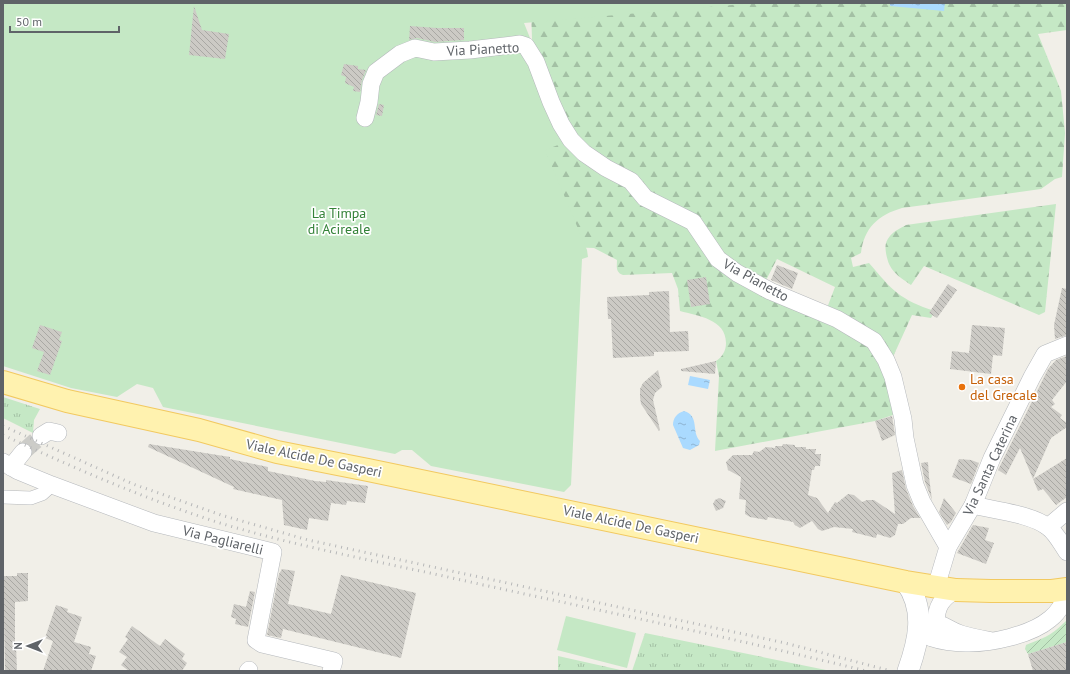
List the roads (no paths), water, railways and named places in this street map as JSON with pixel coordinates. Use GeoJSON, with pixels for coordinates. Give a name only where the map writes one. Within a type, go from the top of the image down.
{"type":"FeatureCollection","features":[{"type":"Feature","properties":{"kind":"main road","name":"Viale Alcide De Gasperi"},"geometry":{"type":"LineString","coordinates":[[3,382],[67,400],[199,430],[277,452],[376,471],[906,582],[956,590],[991,591],[1061,587]]}},
{"type":"Feature","properties":{"kind":"main road","name":"Viale Alcide De Gasperi"},"geometry":{"type":"LineString","coordinates":[[199,430],[278,441],[939,577],[1061,587]]}},
{"type":"Feature","properties":{"kind":"street","name":"Via Pianetto"},"geometry":{"type":"LineString","coordinates":[[365,118],[369,102],[370,84],[376,72],[400,54],[415,48],[434,52],[470,50],[520,44],[526,46],[536,62],[561,124],[571,140],[584,153],[606,168],[632,181],[645,198],[693,222],[718,259],[737,272],[770,291],[837,319],[874,341],[886,360],[893,377],[903,419],[905,438],[915,485],[922,502],[948,547]]}},
{"type":"Feature","properties":{"kind":"street","name":"Via Santa Caterina"},"geometry":{"type":"LineString","coordinates":[[939,577],[948,547],[973,506],[992,458],[1032,377],[1045,354],[1067,345]]}},
{"type":"Feature","properties":{"kind":"street"},"geometry":{"type":"LineString","coordinates":[[41,436],[49,431],[58,433]]}},
{"type":"Feature","properties":{"kind":"street"},"geometry":{"type":"LineString","coordinates":[[3,497],[31,498],[42,494],[52,485],[18,471],[7,464],[23,452]]}},
{"type":"Feature","properties":{"kind":"street"},"geometry":{"type":"LineString","coordinates":[[982,481],[986,492],[1002,511]]}},
{"type":"Feature","properties":{"kind":"street","name":"Via Pagliarelli"},"geometry":{"type":"LineString","coordinates":[[52,485],[154,523],[273,552],[256,640],[262,644],[334,661],[331,671]]}},
{"type":"Feature","properties":{"kind":"street"},"geometry":{"type":"LineString","coordinates":[[973,506],[1002,511],[1035,520],[1048,527],[1067,552]]}},
{"type":"Feature","properties":{"kind":"street"},"geometry":{"type":"LineString","coordinates":[[1048,527],[1067,511]]}},
{"type":"Feature","properties":{"kind":"street"},"geometry":{"type":"LineString","coordinates":[[906,582],[917,600],[920,616],[932,638],[964,644],[992,641],[1036,628],[1051,618],[1065,601],[1061,587]]}},
{"type":"Feature","properties":{"kind":"street"},"geometry":{"type":"LineString","coordinates":[[908,671],[915,650],[936,613],[941,601],[947,595],[956,590]]}},
{"type":"Feature","properties":{"kind":"water"},"geometry":{"type":"Polygon","coordinates":[[[890,3],[945,3],[944,11],[890,6],[890,3]]]}},
{"type":"Feature","properties":{"kind":"water"},"geometry":{"type":"Polygon","coordinates":[[[690,376],[710,380],[708,389],[688,385],[690,376]]]}},
{"type":"Feature","properties":{"kind":"water"},"geometry":{"type":"Polygon","coordinates":[[[684,411],[689,413],[694,420],[697,437],[700,441],[699,445],[690,450],[683,448],[673,425],[676,416],[684,411]]]}},
{"type":"Feature","properties":{"kind":"tunnel"},"geometry":{"type":"LineString","coordinates":[[23,452],[41,436]]}},
{"type":"Feature","properties":{"kind":"railway"},"geometry":{"type":"LineString","coordinates":[[3,426],[133,484],[221,515],[308,540],[785,643],[891,671]]}},
{"type":"Feature","properties":{"kind":"railway"},"geometry":{"type":"LineString","coordinates":[[3,435],[83,471],[164,504],[246,531],[866,671]]}},
{"type":"Feature","properties":{"kind":"place","name":"La casa del Grecale"},"geometry":{"type":"Point","coordinates":[962,387]}},
{"type":"Feature","properties":{"kind":"park label","name":"La Timpa di Acireale"},"geometry":{"type":"Point","coordinates":[339,222]}}]}
